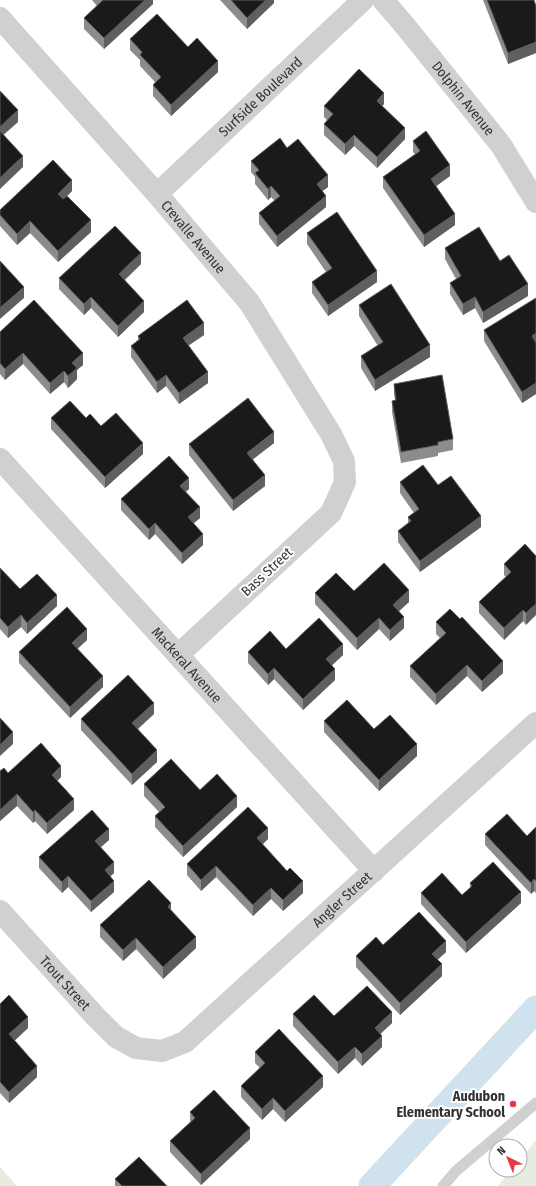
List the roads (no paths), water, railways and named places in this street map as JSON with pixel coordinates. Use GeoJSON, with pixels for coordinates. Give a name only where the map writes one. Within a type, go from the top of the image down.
{"type":"FeatureCollection","features":[{"type":"Feature","properties":{"kind":"street","name":"Surfside Boulevard"},"geometry":{"type":"LineString","coordinates":[[158,194],[363,0]]}},
{"type":"Feature","properties":{"kind":"street","name":"Dolphin Avenue"},"geometry":{"type":"LineString","coordinates":[[383,0],[502,145],[536,202]]}},
{"type":"Feature","properties":{"kind":"street","name":"Crevalle Avenue"},"geometry":{"type":"LineString","coordinates":[[0,18],[158,194],[249,302],[331,434],[344,461],[345,482]]}},
{"type":"Feature","properties":{"kind":"street","name":"Mackeral Avenue"},"geometry":{"type":"LineString","coordinates":[[0,459],[374,871]]}},
{"type":"Feature","properties":{"kind":"street","name":"Bass Street"},"geometry":{"type":"LineString","coordinates":[[178,655],[331,513],[345,482]]}},
{"type":"Feature","properties":{"kind":"street","name":"Angler Street"},"geometry":{"type":"LineString","coordinates":[[136,1048],[162,1051],[185,1042],[536,723]]}},
{"type":"Feature","properties":{"kind":"street","name":"Trout Street"},"geometry":{"type":"LineString","coordinates":[[0,911],[94,1015],[116,1037],[136,1048]]}},
{"type":"Feature","properties":{"kind":"lane"},"geometry":{"type":"LineString","coordinates":[[443,1186],[456,1171],[536,1103]]}},
{"type":"Feature","properties":{"kind":"waterway"},"geometry":{"type":"LineString","coordinates":[[372,1186],[536,1009]]}},
{"type":"Feature","properties":{"kind":"place","name":"Audubon Elementary School"},"geometry":{"type":"Point","coordinates":[513,1104]}}]}
